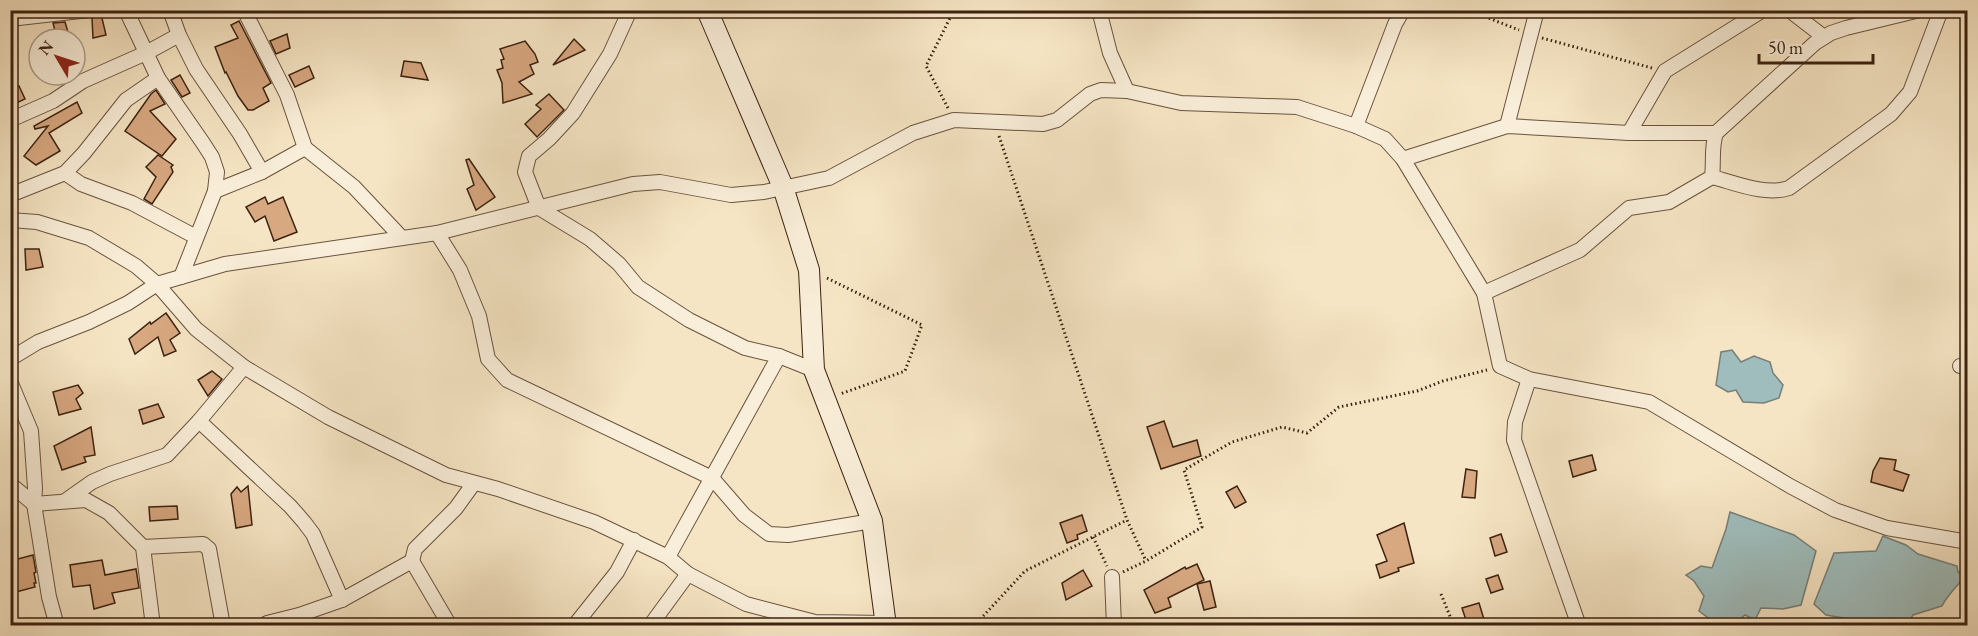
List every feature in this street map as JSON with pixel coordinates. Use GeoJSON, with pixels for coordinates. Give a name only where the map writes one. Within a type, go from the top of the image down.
{"type":"FeatureCollection","features":[{"type":"Feature","properties":{"kind":"street"},"geometry":{"type":"LineString","coordinates":[[10,19],[89,10]]}},
{"type":"Feature","properties":{"kind":"street"},"geometry":{"type":"LineString","coordinates":[[126,10],[158,78],[212,158],[217,172],[215,191],[181,277]]}},
{"type":"Feature","properties":{"kind":"street"},"geometry":{"type":"LineString","coordinates":[[170,10],[179,35],[196,69],[240,134],[262,172]]}},
{"type":"Feature","properties":{"kind":"street"},"geometry":{"type":"LineString","coordinates":[[244,10],[286,95],[304,148],[354,187],[402,238]]}},
{"type":"Feature","properties":{"kind":"street"},"geometry":{"type":"LineString","coordinates":[[630,10],[610,54],[573,113],[549,139],[529,156],[525,172],[539,208],[590,239],[619,264],[638,287],[688,320],[745,348],[779,356],[814,370]]}},
{"type":"Feature","properties":{"kind":"street"},"geometry":{"type":"LineString","coordinates":[[10,219],[37,222],[90,238],[136,266],[157,284],[196,329],[244,367],[328,417],[446,475],[542,502],[594,522],[668,557],[688,574],[746,604],[815,622],[886,624],[872,521],[814,370],[809,270],[783,187],[707,10]]}},
{"type":"Feature","properties":{"kind":"street"},"geometry":{"type":"LineString","coordinates":[[1099,10],[1110,53],[1127,91]]}},
{"type":"Feature","properties":{"kind":"street"},"geometry":{"type":"LineString","coordinates":[[1356,126],[1395,24],[1403,10]]}},
{"type":"Feature","properties":{"kind":"street"},"geometry":{"type":"LineString","coordinates":[[1507,126],[1538,10]]}},
{"type":"Feature","properties":{"kind":"street"},"geometry":{"type":"LineString","coordinates":[[1629,134],[1665,71],[1763,10]]}},
{"type":"Feature","properties":{"kind":"street"},"geometry":{"type":"LineString","coordinates":[[1789,10],[1824,37]]}},
{"type":"Feature","properties":{"kind":"street"},"geometry":{"type":"LineString","coordinates":[[1712,177],[1714,164],[1712,146],[1716,133],[1809,48],[1831,33],[1920,10]]}},
{"type":"Feature","properties":{"kind":"street"},"geometry":{"type":"LineString","coordinates":[[1484,293],[1580,250],[1629,208],[1669,202],[1712,177],[1768,191],[1789,188],[1891,114],[1910,92],[1941,10]]}},
{"type":"Feature","properties":{"kind":"street"},"geometry":{"type":"LineString","coordinates":[[10,120],[53,101],[83,81],[146,53],[179,35]]}},
{"type":"Feature","properties":{"kind":"street"},"geometry":{"type":"LineString","coordinates":[[10,195],[64,173],[84,153],[126,100],[158,78]]}},
{"type":"Feature","properties":{"kind":"street"},"geometry":{"type":"LineString","coordinates":[[10,359],[38,342],[89,322],[128,303],[157,284],[225,264],[437,233],[633,184],[660,182],[731,195],[764,192],[829,178],[913,133],[954,120],[1043,124],[1057,120],[1090,94],[1101,90],[1127,91],[1181,103],[1296,107],[1356,126],[1384,139],[1403,159],[1484,293],[1500,366],[1529,379],[1649,402],[1790,486],[1835,510],[1887,528],[1968,542]]}},
{"type":"Feature","properties":{"kind":"street"},"geometry":{"type":"LineString","coordinates":[[1403,159],[1507,126],[1629,134],[1716,133]]}},
{"type":"Feature","properties":{"kind":"street"},"geometry":{"type":"LineString","coordinates":[[215,191],[262,172],[304,148]]}},
{"type":"Feature","properties":{"kind":"street"},"geometry":{"type":"LineString","coordinates":[[64,173],[81,184],[132,203],[196,237]]}},
{"type":"Feature","properties":{"kind":"street"},"geometry":{"type":"LineString","coordinates":[[437,233],[460,270],[479,316],[488,359],[507,380],[712,478],[744,515],[769,534],[797,533],[872,521]]}},
{"type":"Feature","properties":{"kind":"street"},"geometry":{"type":"LineString","coordinates":[[668,557],[779,356]]}},
{"type":"Feature","properties":{"kind":"street"},"geometry":{"type":"LineString","coordinates":[[63,502],[92,482],[167,455],[244,367]]}},
{"type":"Feature","properties":{"kind":"street"},"geometry":{"type":"LineString","coordinates":[[1529,379],[1515,422],[1514,440],[1579,626]]}},
{"type":"Feature","properties":{"kind":"street"},"geometry":{"type":"LineString","coordinates":[[10,381],[31,431],[34,504],[49,597],[57,626]]}},
{"type":"Feature","properties":{"kind":"street"},"geometry":{"type":"LineString","coordinates":[[199,421],[290,506],[304,522],[313,534],[342,600]]}},
{"type":"Feature","properties":{"kind":"street"},"geometry":{"type":"LineString","coordinates":[[450,626],[412,561],[415,549],[456,508],[474,483]]}},
{"type":"Feature","properties":{"kind":"street"},"geometry":{"type":"LineString","coordinates":[[10,484],[34,504],[86,500],[109,513],[143,548],[153,626]]}},
{"type":"Feature","properties":{"kind":"street"},"geometry":{"type":"LineString","coordinates":[[574,626],[616,572],[634,540]]}},
{"type":"Feature","properties":{"kind":"street"},"geometry":{"type":"LineString","coordinates":[[143,548],[203,544],[207,546],[223,626]]}},
{"type":"Feature","properties":{"kind":"street"},"geometry":{"type":"LineString","coordinates":[[265,625],[302,620],[412,561]]}},
{"type":"Feature","properties":{"kind":"street"},"geometry":{"type":"LineString","coordinates":[[650,626],[688,574]]}},
{"type":"Feature","properties":{"kind":"street"},"geometry":{"type":"LineString","coordinates":[[1112,577],[1114,626]]}},
{"type":"Feature","properties":{"kind":"path"},"geometry":{"type":"LineString","coordinates":[[954,10],[926,66],[954,120]]}},
{"type":"Feature","properties":{"kind":"path"},"geometry":{"type":"LineString","coordinates":[[1468,10],[1532,35],[1665,71]]}},
{"type":"Feature","properties":{"kind":"path"},"geometry":{"type":"LineString","coordinates":[[994,120],[1127,520],[1146,561]]}},
{"type":"Feature","properties":{"kind":"path"},"geometry":{"type":"LineString","coordinates":[[809,270],[922,325],[905,371],[825,399]]}},
{"type":"Feature","properties":{"kind":"path"},"geometry":{"type":"LineString","coordinates":[[1093,537],[1112,577],[1146,561],[1202,527],[1184,470],[1232,442],[1282,427],[1307,433],[1339,407],[1417,391],[1443,381],[1500,366]]}},
{"type":"Feature","properties":{"kind":"path"},"geometry":{"type":"LineString","coordinates":[[974,626],[1025,571],[1127,520]]}},
{"type":"Feature","properties":{"kind":"path"},"geometry":{"type":"LineString","coordinates":[[1441,594],[1454,626]]}},
{"type":"Feature","properties":{"kind":"water"},"geometry":{"type":"Polygon","coordinates":[[[1732,350],[1741,362],[1754,356],[1770,362],[1773,373],[1783,385],[1779,398],[1764,403],[1743,402],[1736,390],[1728,392],[1716,385],[1721,352],[1732,350]]]}},
{"type":"Feature","properties":{"kind":"water"},"geometry":{"type":"Polygon","coordinates":[[[1730,512],[1794,535],[1816,551],[1801,605],[1783,609],[1761,608],[1755,620],[1745,615],[1734,625],[1715,623],[1699,611],[1704,596],[1694,581],[1686,575],[1701,566],[1712,568],[1730,512]]]}},
{"type":"Feature","properties":{"kind":"water"},"geometry":{"type":"Polygon","coordinates":[[[1883,536],[1906,545],[1918,554],[1957,566],[1958,572],[1965,576],[1942,606],[1913,615],[1908,624],[1867,622],[1826,615],[1814,604],[1834,553],[1876,551],[1883,536]]]}},
{"type":"Feature","properties":{"kind":"building"},"geometry":{"type":"Polygon","coordinates":[[[100,10],[106,35],[93,38],[92,18],[100,10]]]}},
{"type":"Feature","properties":{"kind":"building"},"geometry":{"type":"Polygon","coordinates":[[[239,21],[271,83],[263,88],[269,101],[253,110],[248,110],[238,96],[225,73],[215,47],[238,38],[231,25],[239,21]]]}},
{"type":"Feature","properties":{"kind":"building"},"geometry":{"type":"Polygon","coordinates":[[[65,22],[66,27],[54,27],[53,23],[65,22]]]}},
{"type":"Feature","properties":{"kind":"building"},"geometry":{"type":"Polygon","coordinates":[[[287,34],[290,48],[276,54],[270,41],[287,34]]]}},
{"type":"Feature","properties":{"kind":"building"},"geometry":{"type":"Polygon","coordinates":[[[574,39],[585,50],[553,65],[574,39]]]}},
{"type":"Feature","properties":{"kind":"building"},"geometry":{"type":"Polygon","coordinates":[[[525,41],[538,62],[530,65],[534,74],[519,82],[532,94],[503,103],[502,83],[497,70],[503,68],[501,60],[504,59],[500,49],[525,41]]]}},
{"type":"Feature","properties":{"kind":"building"},"geometry":{"type":"Polygon","coordinates":[[[404,61],[421,63],[428,80],[401,76],[404,61]]]}},
{"type":"Feature","properties":{"kind":"building"},"geometry":{"type":"Polygon","coordinates":[[[309,66],[314,78],[295,87],[289,75],[309,66]]]}},
{"type":"Feature","properties":{"kind":"building"},"geometry":{"type":"Polygon","coordinates":[[[180,75],[190,93],[182,97],[171,80],[180,75]]]}},
{"type":"Feature","properties":{"kind":"building"},"geometry":{"type":"Polygon","coordinates":[[[19,86],[25,99],[10,106],[10,90],[19,86]]]}},
{"type":"Feature","properties":{"kind":"building"},"geometry":{"type":"Polygon","coordinates":[[[156,90],[165,104],[150,111],[176,139],[162,156],[125,131],[156,90]]]}},
{"type":"Feature","properties":{"kind":"building"},"geometry":{"type":"Polygon","coordinates":[[[549,94],[564,110],[537,137],[525,124],[541,109],[536,105],[549,94]]]}},
{"type":"Feature","properties":{"kind":"building"},"geometry":{"type":"Polygon","coordinates":[[[77,102],[82,113],[49,133],[60,151],[36,165],[24,156],[48,126],[35,129],[34,126],[77,102]]]}},
{"type":"Feature","properties":{"kind":"building"},"geometry":{"type":"Polygon","coordinates":[[[158,155],[173,165],[171,167],[173,172],[152,204],[144,199],[156,177],[146,167],[158,155]]]}},
{"type":"Feature","properties":{"kind":"building"},"geometry":{"type":"Polygon","coordinates":[[[469,159],[495,197],[476,210],[467,189],[474,185],[466,160],[469,159]]]}},
{"type":"Feature","properties":{"kind":"building"},"geometry":{"type":"Polygon","coordinates":[[[265,197],[268,204],[283,197],[297,232],[274,241],[265,216],[255,222],[246,207],[265,197]]]}},
{"type":"Feature","properties":{"kind":"building"},"geometry":{"type":"Polygon","coordinates":[[[25,249],[39,249],[43,267],[26,270],[25,249]]]}},
{"type":"Feature","properties":{"kind":"building"},"geometry":{"type":"Polygon","coordinates":[[[166,313],[180,333],[170,340],[176,351],[164,356],[158,337],[135,354],[129,339],[150,322],[151,324],[166,313]]]}},
{"type":"Feature","properties":{"kind":"building"},"geometry":{"type":"Polygon","coordinates":[[[212,371],[222,379],[208,396],[198,380],[212,371]]]}},
{"type":"Feature","properties":{"kind":"building"},"geometry":{"type":"Polygon","coordinates":[[[78,385],[83,393],[76,399],[81,409],[59,415],[53,392],[78,385]]]}},
{"type":"Feature","properties":{"kind":"building"},"geometry":{"type":"Polygon","coordinates":[[[158,404],[164,417],[143,424],[139,410],[158,404]]]}},
{"type":"Feature","properties":{"kind":"building"},"geometry":{"type":"Polygon","coordinates":[[[1164,421],[1173,447],[1197,440],[1201,456],[1161,469],[1147,427],[1164,421]]]}},
{"type":"Feature","properties":{"kind":"building"},"geometry":{"type":"Polygon","coordinates":[[[91,427],[95,455],[84,457],[86,462],[62,470],[54,446],[91,427]]]}},
{"type":"Feature","properties":{"kind":"building"},"geometry":{"type":"Polygon","coordinates":[[[1592,455],[1596,470],[1573,477],[1569,461],[1592,455]]]}},
{"type":"Feature","properties":{"kind":"building"},"geometry":{"type":"Polygon","coordinates":[[[1880,458],[1896,460],[1894,470],[1909,475],[1903,491],[1871,482],[1873,471],[1880,458]]]}},
{"type":"Feature","properties":{"kind":"building"},"geometry":{"type":"Polygon","coordinates":[[[1466,469],[1477,471],[1475,498],[1462,497],[1466,469]]]}},
{"type":"Feature","properties":{"kind":"building"},"geometry":{"type":"Polygon","coordinates":[[[248,486],[252,525],[236,528],[231,494],[237,487],[241,492],[248,486]]]}},
{"type":"Feature","properties":{"kind":"building"},"geometry":{"type":"Polygon","coordinates":[[[1237,486],[1246,502],[1235,508],[1226,492],[1237,486]]]}},
{"type":"Feature","properties":{"kind":"building"},"geometry":{"type":"Polygon","coordinates":[[[177,506],[178,519],[150,521],[149,507],[177,506]]]}},
{"type":"Feature","properties":{"kind":"building"},"geometry":{"type":"Polygon","coordinates":[[[1082,515],[1087,531],[1077,535],[1078,539],[1067,543],[1060,523],[1082,515]]]}},
{"type":"Feature","properties":{"kind":"building"},"geometry":{"type":"Polygon","coordinates":[[[1404,523],[1414,563],[1398,568],[1399,571],[1380,578],[1376,565],[1387,561],[1377,535],[1404,523]]]}},
{"type":"Feature","properties":{"kind":"building"},"geometry":{"type":"Polygon","coordinates":[[[1501,534],[1507,552],[1495,556],[1490,538],[1501,534]]]}},
{"type":"Feature","properties":{"kind":"building"},"geometry":{"type":"Polygon","coordinates":[[[33,555],[36,572],[34,573],[35,587],[12,593],[10,561],[33,555]]]}},
{"type":"Feature","properties":{"kind":"building"},"geometry":{"type":"Polygon","coordinates":[[[102,560],[105,575],[136,569],[139,588],[112,593],[115,603],[94,609],[90,585],[73,587],[70,565],[102,560]]]}},
{"type":"Feature","properties":{"kind":"building"},"geometry":{"type":"Polygon","coordinates":[[[1197,564],[1204,580],[1168,598],[1171,607],[1155,613],[1144,590],[1185,567],[1186,569],[1197,564]]]}},
{"type":"Feature","properties":{"kind":"building"},"geometry":{"type":"Polygon","coordinates":[[[1083,570],[1092,586],[1066,600],[1062,583],[1083,570]]]}},
{"type":"Feature","properties":{"kind":"building"},"geometry":{"type":"Polygon","coordinates":[[[1498,575],[1503,589],[1491,593],[1486,579],[1498,575]]]}},
{"type":"Feature","properties":{"kind":"building"},"geometry":{"type":"Polygon","coordinates":[[[1210,581],[1216,607],[1204,610],[1197,584],[1210,581]]]}},
{"type":"Feature","properties":{"kind":"building"},"geometry":{"type":"Polygon","coordinates":[[[1479,603],[1486,626],[1468,626],[1462,608],[1479,603]]]}}]}
